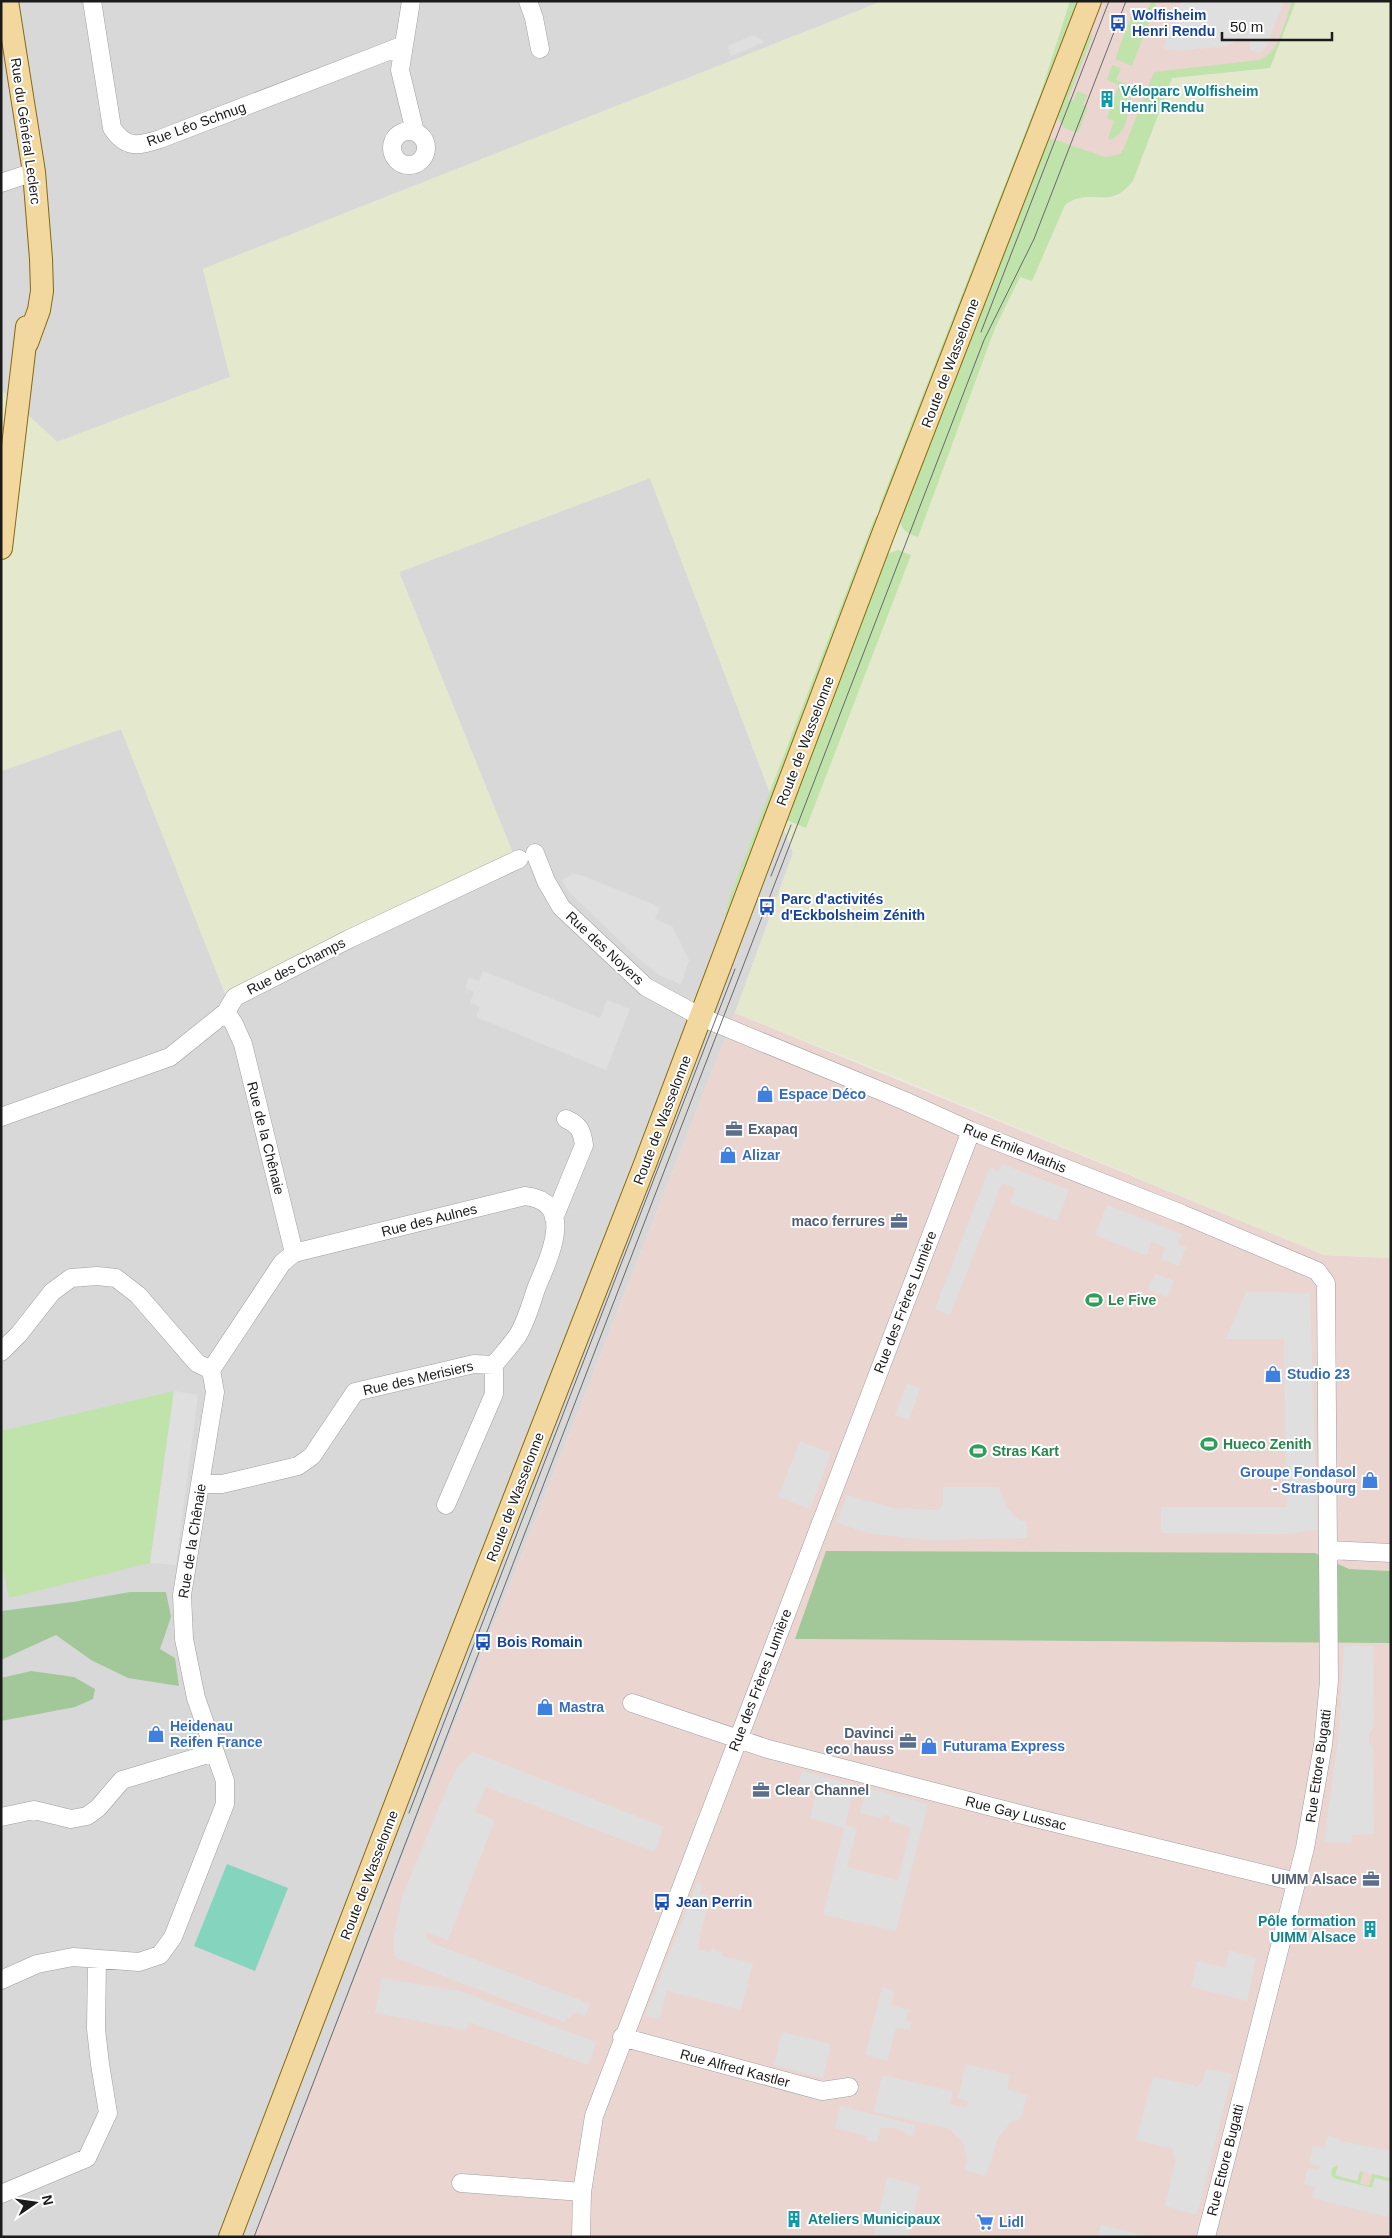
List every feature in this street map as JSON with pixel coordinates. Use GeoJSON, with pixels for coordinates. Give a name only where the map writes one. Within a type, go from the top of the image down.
{"type":"FeatureCollection","features":[{"type":"Feature","properties":{"kind":"main road","name":"Rue du Général Leclerc"},"geometry":{"type":"LineString","coordinates":[[1,548],[27,343],[29,296],[38,232],[34,172],[7,1]]}},
{"type":"Feature","properties":{"kind":"main road","name":"Route de Wasselonne"},"geometry":{"type":"LineString","coordinates":[[230,2237],[432,1708],[701,1017],[880,544],[1090,1]]}},
{"type":"Feature","properties":{"kind":"street","name":"Rue Léo Schnug"},"geometry":{"type":"LineString","coordinates":[[92,1],[112,128],[118,136],[132,144],[142,144],[160,139],[404,45]]}},
{"type":"Feature","properties":{"kind":"street"},"geometry":{"type":"LineString","coordinates":[[411,1],[400,70],[415,132]]}},
{"type":"Feature","properties":{"kind":"street"},"geometry":{"type":"LineString","coordinates":[[528,1],[534,18],[540,49]]}},
{"type":"Feature","properties":{"kind":"street"},"geometry":{"type":"LineString","coordinates":[[1,183],[34,172]]}},
{"type":"Feature","properties":{"kind":"street","name":"Rue des Noyers"},"geometry":{"type":"LineString","coordinates":[[527,856],[546,881],[561,907],[646,987],[701,1017]]}},
{"type":"Feature","properties":{"kind":"street","name":"Rue des Champs"},"geometry":{"type":"LineString","coordinates":[[1,1117],[170,1057],[226,1012],[235,996],[349,939],[527,856]]}},
{"type":"Feature","properties":{"kind":"street","name":"Rue de la Chênaie"},"geometry":{"type":"LineString","coordinates":[[226,1012],[243,1044],[294,1253]]}},
{"type":"Feature","properties":{"kind":"street","name":"Rue Émile Mathis"},"geometry":{"type":"LineString","coordinates":[[701,1017],[905,1101],[971,1131],[1182,1214],[1317,1270],[1326,1283]]}},
{"type":"Feature","properties":{"kind":"street"},"geometry":{"type":"LineString","coordinates":[[494,1365],[519,1334],[556,1239],[554,1218],[584,1144],[582,1133],[577,1124],[566,1119]]}},
{"type":"Feature","properties":{"kind":"street","name":"Rue des Frères Lumière"},"geometry":{"type":"LineString","coordinates":[[581,2237],[582,2192],[594,2116],[622,2038],[971,1131]]}},
{"type":"Feature","properties":{"kind":"street","name":"Rue des Aulnes"},"geometry":{"type":"LineString","coordinates":[[294,1253],[525,1196],[543,1200],[550,1208],[554,1218]]}},
{"type":"Feature","properties":{"kind":"street"},"geometry":{"type":"LineString","coordinates":[[1,1352],[20,1334],[52,1292],[72,1278],[97,1276],[116,1278],[138,1295],[197,1363],[211,1370],[282,1263],[294,1253]]}},
{"type":"Feature","properties":{"kind":"street","name":"Rue Ettore Bugatti"},"geometry":{"type":"LineString","coordinates":[[1206,2237],[1305,1848],[1323,1745],[1329,1681],[1326,1283]]}},
{"type":"Feature","properties":{"kind":"street","name":"Rue des Merisiers"},"geometry":{"type":"LineString","coordinates":[[201,1484],[222,1484],[298,1466],[312,1456],[355,1392],[474,1364],[494,1365],[494,1394],[446,1505]]}},
{"type":"Feature","properties":{"kind":"street","name":"Rue de la Chênaie"},"geometry":{"type":"LineString","coordinates":[[1,1980],[37,1964],[73,1958],[139,1962],[160,1955],[173,1937],[225,1804],[226,1782],[196,1698],[184,1639],[182,1595],[215,1392],[211,1370]]}},
{"type":"Feature","properties":{"kind":"street"},"geometry":{"type":"LineString","coordinates":[[1329,1550],[1391,1553]]}},
{"type":"Feature","properties":{"kind":"street","name":"Rue Gay Lussac"},"geometry":{"type":"LineString","coordinates":[[632,1703],[737,1740],[1031,1817],[1296,1882]]}},
{"type":"Feature","properties":{"kind":"street"},"geometry":{"type":"LineString","coordinates":[[1,1817],[34,1810],[71,1819],[87,1816],[98,1808],[122,1780],[214,1752]]}},
{"type":"Feature","properties":{"kind":"street"},"geometry":{"type":"LineString","coordinates":[[1,2194],[87,2158],[108,2113],[96,2029],[97,1960]]}},
{"type":"Feature","properties":{"kind":"street","name":"Rue Alfred Kastler"},"geometry":{"type":"LineString","coordinates":[[622,2038],[822,2091],[849,2087]]}},
{"type":"Feature","properties":{"kind":"street"},"geometry":{"type":"LineString","coordinates":[[460,2184],[582,2192]]}},
{"type":"Feature","properties":{"kind":"shaded area"},"geometry":{"type":"Polygon","coordinates":[[[1,1],[883,1],[203,269],[230,377],[57,442],[1,390],[1,1]]]}},
{"type":"Feature","properties":{"kind":"shaded area"},"geometry":{"type":"Polygon","coordinates":[[[1081,1],[1296,1],[1270,68],[1172,78],[1133,181],[1072,200],[1065,205],[1026,191],[1081,1]]]}},
{"type":"Feature","properties":{"kind":"shaded area"},"geometry":{"type":"Polygon","coordinates":[[[1181,1],[1284,1],[1266,48],[1259,53],[1250,50],[1250,42],[1237,37],[1233,43],[1227,46],[1176,51],[1164,49],[1181,1]]]}},
{"type":"Feature","properties":{"kind":"shaded area"},"geometry":{"type":"Polygon","coordinates":[[[754,35],[765,42],[731,56],[727,46],[754,35]]]}},
{"type":"Feature","properties":{"kind":"shaded area"},"geometry":{"type":"Polygon","coordinates":[[[650,478],[793,853],[735,1013],[253,2237],[1,2237],[1,771],[121,729],[226,996],[514,856],[399,572],[650,478]]]}},
{"type":"Feature","properties":{"kind":"shaded area"},"geometry":{"type":"Polygon","coordinates":[[[572,874],[581,875],[660,907],[655,919],[672,926],[689,960],[681,984],[659,975],[640,960],[570,893],[562,880],[572,874]]]}},
{"type":"Feature","properties":{"kind":"shaded area"},"geometry":{"type":"Polygon","coordinates":[[[483,971],[600,1018],[607,1000],[630,1009],[606,1070],[476,1017],[480,1007],[470,1003],[474,992],[465,988],[469,977],[479,981],[483,971]]]}},
{"type":"Feature","properties":{"kind":"shaded area"},"geometry":{"type":"Polygon","coordinates":[[[735,1013],[1324,1255],[1391,1258],[1391,1571],[1349,1569],[1315,1553],[796,1639],[1391,1643],[1391,2237],[253,2237],[735,1013]]]}},
{"type":"Feature","properties":{"kind":"shaded area"},"geometry":{"type":"Polygon","coordinates":[[[1002,1164],[1069,1190],[1057,1221],[1010,1203],[1015,1188],[1002,1183],[950,1315],[935,1309],[990,1167],[998,1171],[1002,1164]]]}},
{"type":"Feature","properties":{"kind":"shaded area"},"geometry":{"type":"Polygon","coordinates":[[[1107,1205],[1182,1234],[1178,1244],[1186,1247],[1179,1266],[1161,1259],[1165,1247],[1151,1241],[1147,1256],[1095,1235],[1107,1205]]]}},
{"type":"Feature","properties":{"kind":"shaded area"},"geometry":{"type":"Polygon","coordinates":[[[1155,1274],[1174,1281],[1167,1297],[1148,1290],[1155,1274]]]}},
{"type":"Feature","properties":{"kind":"shaded area"},"geometry":{"type":"Polygon","coordinates":[[[1246,1292],[1310,1293],[1317,1530],[1286,1534],[1161,1533],[1161,1507],[1286,1507],[1284,1339],[1226,1339],[1246,1292]]]}},
{"type":"Feature","properties":{"kind":"shaded area"},"geometry":{"type":"Polygon","coordinates":[[[907,1383],[920,1388],[909,1420],[895,1415],[907,1383]]]}},
{"type":"Feature","properties":{"kind":"shaded area"},"geometry":{"type":"Polygon","coordinates":[[[174,1391],[198,1395],[176,1565],[150,1563],[174,1391]]]}},
{"type":"Feature","properties":{"kind":"shaded area"},"geometry":{"type":"Polygon","coordinates":[[[800,1441],[831,1453],[810,1509],[778,1497],[800,1441]]]}},
{"type":"Feature","properties":{"kind":"shaded area"},"geometry":{"type":"Polygon","coordinates":[[[943,1487],[999,1487],[1007,1508],[1019,1520],[1027,1522],[1027,1538],[927,1540],[869,1533],[836,1523],[847,1495],[893,1508],[936,1510],[940,1509],[943,1505],[943,1487]]]}},
{"type":"Feature","properties":{"kind":"shaded area"},"geometry":{"type":"Polygon","coordinates":[[[1344,1646],[1373,1646],[1374,1726],[1369,1733],[1369,1743],[1373,1747],[1374,1834],[1352,1835],[1351,1843],[1324,1842],[1339,1731],[1344,1646]]]}},
{"type":"Feature","properties":{"kind":"shaded area"},"geometry":{"type":"Polygon","coordinates":[[[473,1752],[664,1827],[654,1852],[486,1787],[475,1812],[495,1820],[448,1940],[425,1932],[428,1939],[435,1944],[590,2004],[585,2016],[575,2012],[564,2022],[396,1958],[393,1949],[394,1934],[403,1894],[449,1783],[458,1766],[473,1752]]]}},
{"type":"Feature","properties":{"kind":"shaded area"},"geometry":{"type":"Polygon","coordinates":[[[802,1771],[855,1785],[845,1825],[857,1828],[847,1867],[898,1880],[911,1827],[889,1821],[890,1816],[884,1815],[883,1819],[860,1813],[867,1788],[928,1804],[896,1931],[823,1915],[844,1828],[810,1818],[817,1790],[798,1785],[802,1771]]]}},
{"type":"Feature","properties":{"kind":"shaded area"},"geometry":{"type":"Polygon","coordinates":[[[697,1883],[702,1884],[700,1895],[710,1894],[698,1947],[699,1950],[711,1953],[712,1948],[714,1948],[716,1952],[722,1951],[721,1956],[753,1963],[741,2010],[667,1991],[659,2019],[645,2016],[697,1883]]]}},
{"type":"Feature","properties":{"kind":"shaded area"},"geometry":{"type":"Polygon","coordinates":[[[1229,1950],[1256,1958],[1247,2001],[1191,1987],[1198,1961],[1225,1968],[1229,1950]]]}},
{"type":"Feature","properties":{"kind":"shaded area"},"geometry":{"type":"Polygon","coordinates":[[[382,1978],[460,1991],[596,2042],[589,2065],[469,2022],[466,2030],[375,2013],[382,1978]]]}},
{"type":"Feature","properties":{"kind":"shaded area"},"geometry":{"type":"Polygon","coordinates":[[[882,1987],[894,1991],[891,2005],[909,2010],[906,2020],[912,2022],[910,2030],[896,2028],[887,2061],[865,2055],[882,1987]]]}},
{"type":"Feature","properties":{"kind":"shaded area"},"geometry":{"type":"Polygon","coordinates":[[[782,2032],[831,2044],[823,2078],[774,2065],[782,2032]]]}},
{"type":"Feature","properties":{"kind":"shaded area"},"geometry":{"type":"Polygon","coordinates":[[[966,2064],[1010,2075],[1007,2089],[1027,2095],[1021,2119],[1011,2122],[998,2138],[986,2176],[964,2170],[967,2161],[964,2144],[950,2129],[874,2112],[882,2075],[953,2091],[950,2104],[967,2108],[968,2101],[958,2098],[966,2064]]]}},
{"type":"Feature","properties":{"kind":"shaded area"},"geometry":{"type":"Polygon","coordinates":[[[1206,2069],[1232,2074],[1197,2215],[1165,2206],[1176,2159],[1172,2149],[1136,2140],[1153,2077],[1198,2086],[1203,2080],[1206,2069]]]}},
{"type":"Feature","properties":{"kind":"shaded area"},"geometry":{"type":"Polygon","coordinates":[[[840,2106],[916,2125],[913,2136],[908,2136],[895,2128],[881,2128],[877,2142],[866,2140],[867,2136],[835,2128],[840,2106]]]}},
{"type":"Feature","properties":{"kind":"shaded area"},"geometry":{"type":"Polygon","coordinates":[[[1328,2136],[1340,2139],[1340,2141],[1391,2151],[1391,2178],[1360,2171],[1357,2181],[1335,2175],[1338,2165],[1332,2168],[1331,2174],[1333,2178],[1372,2188],[1375,2178],[1391,2182],[1391,2207],[1388,2217],[1312,2198],[1314,2187],[1304,2184],[1308,2168],[1318,2170],[1320,2166],[1309,2163],[1313,2146],[1324,2148],[1328,2136]]]}},
{"type":"Feature","properties":{"kind":"shaded area"},"geometry":{"type":"Polygon","coordinates":[[[887,2177],[920,2186],[908,2237],[873,2237],[887,2177]]]}},
{"type":"Feature","properties":{"kind":"shaded area"},"geometry":{"type":"Polygon","coordinates":[[[1101,2225],[1153,2237],[1098,2237],[1101,2225]]]}},
{"type":"Feature","properties":{"kind":"green space"},"geometry":{"type":"Polygon","coordinates":[[[883,1],[1081,1],[1011,185],[1065,205],[1082,197],[1090,196],[1100,199],[1117,197],[1126,190],[1133,181],[1172,78],[1270,68],[1296,1],[1391,1],[1391,1258],[1324,1255],[891,1075],[735,1013],[793,853],[650,478],[399,572],[514,856],[226,996],[121,729],[1,771],[1,390],[57,442],[230,377],[203,269],[883,1]]]}},
{"type":"Feature","properties":{"kind":"green space"},"geometry":{"type":"Polygon","coordinates":[[[1070,1],[1081,1],[884,512],[879,507],[1041,92],[1070,1]]]}},
{"type":"Feature","properties":{"kind":"green space"},"geometry":{"type":"Polygon","coordinates":[[[1152,1],[1157,1],[1132,66],[1115,59],[1132,14],[1143,18],[1152,1]]]}},
{"type":"Feature","properties":{"kind":"green space"},"geometry":{"type":"Polygon","coordinates":[[[1292,1],[1296,1],[1270,68],[1172,78],[1133,181],[1116,195],[1084,197],[1065,205],[1032,281],[1020,277],[995,328],[918,537],[907,532],[901,525],[900,517],[1048,139],[1105,157],[1120,154],[1154,72],[1259,60],[1272,51],[1277,43],[1292,1]]]}},
{"type":"Feature","properties":{"kind":"green space"},"geometry":{"type":"Polygon","coordinates":[[[1086,32],[1093,35],[1068,99],[1074,101],[1077,91],[1087,95],[1083,105],[1088,107],[1078,133],[1064,128],[1056,116],[1086,32]]]}},
{"type":"Feature","properties":{"kind":"green space"},"geometry":{"type":"Polygon","coordinates":[[[1112,65],[1121,68],[1116,80],[1131,86],[1126,122],[1118,135],[1111,140],[1108,139],[1114,121],[1107,118],[1119,85],[1107,80],[1112,65]]]}},
{"type":"Feature","properties":{"kind":"green space"},"geometry":{"type":"Polygon","coordinates":[[[875,517],[882,518],[728,917],[725,915],[730,896],[875,517]]]}},
{"type":"Feature","properties":{"kind":"green space"},"geometry":{"type":"Polygon","coordinates":[[[898,550],[911,555],[806,828],[782,818],[887,554],[898,550]]]}},
{"type":"Feature","properties":{"kind":"green space"},"geometry":{"type":"Polygon","coordinates":[[[174,1391],[150,1563],[9,1598],[1,1558],[1,1431],[174,1391]]]}},
{"type":"Feature","properties":{"kind":"green space"},"geometry":{"type":"Polygon","coordinates":[[[826,1551],[1315,1553],[1349,1569],[1391,1571],[1391,1643],[795,1639],[826,1551]]]}},
{"type":"Feature","properties":{"kind":"green space"},"geometry":{"type":"Polygon","coordinates":[[[130,1592],[166,1592],[171,1617],[160,1649],[175,1658],[179,1686],[128,1678],[91,1660],[56,1635],[1,1660],[1,1611],[73,1602],[130,1592]]]}},
{"type":"Feature","properties":{"kind":"green space"},"geometry":{"type":"Polygon","coordinates":[[[31,1671],[74,1677],[95,1689],[93,1699],[75,1707],[1,1721],[1,1678],[31,1671]]]}},
{"type":"Feature","properties":{"kind":"green space"},"geometry":{"type":"Polygon","coordinates":[[[227,1864],[288,1888],[255,1971],[194,1946],[227,1864]]]}},
{"type":"Feature","properties":{"kind":"green space"},"geometry":{"type":"Polygon","coordinates":[[[1338,2165],[1336,2175],[1357,2181],[1359,2171],[1363,2172],[1360,2184],[1369,2186],[1372,2174],[1391,2178],[1391,2182],[1375,2178],[1373,2188],[1333,2178],[1331,2174],[1332,2168],[1338,2165]]]}},
{"type":"Feature","properties":{"kind":"tram line"},"geometry":{"type":"LineString","coordinates":[[981,332],[1109,1]]}},
{"type":"Feature","properties":{"kind":"tram line"},"geometry":{"type":"LineString","coordinates":[[254,2237],[984,340],[1034,239],[1126,1]]}},
{"type":"Feature","properties":{"kind":"tram line"},"geometry":{"type":"LineString","coordinates":[[771,876],[791,825]]}},
{"type":"Feature","properties":{"kind":"tram line"},"geometry":{"type":"LineString","coordinates":[[409,1813],[735,969]]}},
{"type":"Feature","properties":{"kind":"place","name":"Wolfisheim Henri Rendu"},"geometry":{"type":"Point","coordinates":[1118,23]}},
{"type":"Feature","properties":{"kind":"place","name":"Véloparc Wolfisheim Henri Rendu"},"geometry":{"type":"Point","coordinates":[1107,99]}},
{"type":"Feature","properties":{"kind":"place","name":"Parc d'activités d'Eckbolsheim Zénith"},"geometry":{"type":"Point","coordinates":[767,907]}},
{"type":"Feature","properties":{"kind":"place","name":"Espace Déco"},"geometry":{"type":"Point","coordinates":[765,1094]}},
{"type":"Feature","properties":{"kind":"place","name":"Exapaq"},"geometry":{"type":"Point","coordinates":[734,1129]}},
{"type":"Feature","properties":{"kind":"place","name":"Alizar"},"geometry":{"type":"Point","coordinates":[728,1155]}},
{"type":"Feature","properties":{"kind":"place","name":"maco ferrures"},"geometry":{"type":"Point","coordinates":[899,1221]}},
{"type":"Feature","properties":{"kind":"place","name":"Le Five"},"geometry":{"type":"Point","coordinates":[1094,1300]}},
{"type":"Feature","properties":{"kind":"place","name":"Studio 23"},"geometry":{"type":"Point","coordinates":[1273,1374]}},
{"type":"Feature","properties":{"kind":"place","name":"Hueco Zenith"},"geometry":{"type":"Point","coordinates":[1209,1444]}},
{"type":"Feature","properties":{"kind":"place","name":"Stras Kart"},"geometry":{"type":"Point","coordinates":[978,1451]}},
{"type":"Feature","properties":{"kind":"place","name":"Groupe Fondasol - Strasbourg"},"geometry":{"type":"Point","coordinates":[1370,1480]}},
{"type":"Feature","properties":{"kind":"place","name":"Bois Romain"},"geometry":{"type":"Point","coordinates":[483,1642]}},
{"type":"Feature","properties":{"kind":"place","name":"Mastra"},"geometry":{"type":"Point","coordinates":[545,1707]}},
{"type":"Feature","properties":{"kind":"place","name":"Heidenau Reifen France"},"geometry":{"type":"Point","coordinates":[156,1734]}},
{"type":"Feature","properties":{"kind":"place","name":"Davinci eco hauss"},"geometry":{"type":"Point","coordinates":[908,1741]}},
{"type":"Feature","properties":{"kind":"place","name":"Futurama Express"},"geometry":{"type":"Point","coordinates":[929,1746]}},
{"type":"Feature","properties":{"kind":"place","name":"Clear Channel"},"geometry":{"type":"Point","coordinates":[761,1790]}},
{"type":"Feature","properties":{"kind":"place","name":"UIMM Alsace"},"geometry":{"type":"Point","coordinates":[1371,1879]}},
{"type":"Feature","properties":{"kind":"place","name":"Jean Perrin"},"geometry":{"type":"Point","coordinates":[662,1902]}},
{"type":"Feature","properties":{"kind":"place","name":"Pôle formation UIMM Alsace"},"geometry":{"type":"Point","coordinates":[1370,1929]}},
{"type":"Feature","properties":{"kind":"place","name":"Ateliers Municipaux"},"geometry":{"type":"Point","coordinates":[794,2219]}},
{"type":"Feature","properties":{"kind":"place","name":"Lidl"},"geometry":{"type":"Point","coordinates":[985,2222]}}]}
